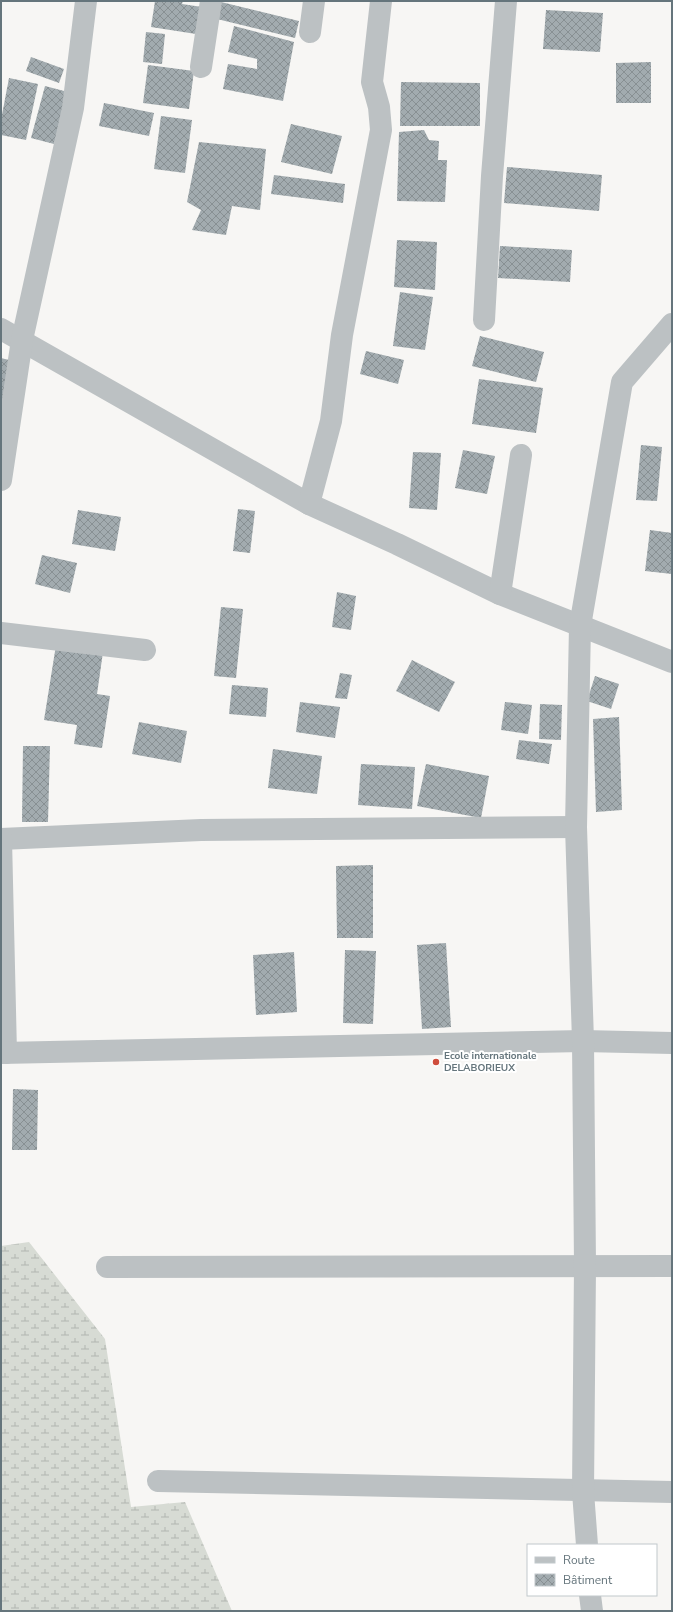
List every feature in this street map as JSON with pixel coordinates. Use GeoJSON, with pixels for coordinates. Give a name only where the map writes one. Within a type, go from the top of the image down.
{"type":"FeatureCollection","features":[{"type":"Feature","properties":{"kind":"street"},"geometry":{"type":"LineString","coordinates":[[1,480],[22,340],[73,108],[86,1]]}},
{"type":"Feature","properties":{"kind":"street"},"geometry":{"type":"LineString","coordinates":[[201,67],[211,1]]}},
{"type":"Feature","properties":{"kind":"street"},"geometry":{"type":"LineString","coordinates":[[310,32],[314,1]]}},
{"type":"Feature","properties":{"kind":"street"},"geometry":{"type":"LineString","coordinates":[[309,504],[330,421],[342,336],[380,130],[379,107],[372,82],[381,1]]}},
{"type":"Feature","properties":{"kind":"street"},"geometry":{"type":"LineString","coordinates":[[484,320],[492,176],[506,1]]}},
{"type":"Feature","properties":{"kind":"street"},"geometry":{"type":"LineString","coordinates":[[587,1544],[583,1492],[585,1266],[583,1041],[576,827],[580,626],[622,382],[672,324]]}},
{"type":"Feature","properties":{"kind":"street"},"geometry":{"type":"LineString","coordinates":[[1,329],[309,504],[500,594],[672,662]]}},
{"type":"Feature","properties":{"kind":"street"},"geometry":{"type":"LineString","coordinates":[[500,594],[522,455]]}},
{"type":"Feature","properties":{"kind":"street"},"geometry":{"type":"LineString","coordinates":[[1,633],[145,650]]}},
{"type":"Feature","properties":{"kind":"street"},"geometry":{"type":"LineString","coordinates":[[576,827],[201,830],[1,839],[4,1053],[583,1041],[672,1043]]}},
{"type":"Feature","properties":{"kind":"street"},"geometry":{"type":"LineString","coordinates":[[107,1267],[672,1266]]}},
{"type":"Feature","properties":{"kind":"street"},"geometry":{"type":"LineString","coordinates":[[158,1481],[583,1492],[672,1492]]}},
{"type":"Feature","properties":{"kind":"street"},"geometry":{"type":"LineString","coordinates":[[590,1596],[592,1611]]}},
{"type":"Feature","properties":{"kind":"green space"},"geometry":{"type":"Polygon","coordinates":[[[29,1242],[105,1339],[131,1507],[185,1502],[232,1611],[1,1611],[1,1246],[29,1242]]]}},
{"type":"Feature","properties":{"kind":"building"},"geometry":{"type":"Polygon","coordinates":[[[155,1],[183,1],[182,4],[202,7],[196,34],[151,27],[155,1]]]}},
{"type":"Feature","properties":{"kind":"building"},"geometry":{"type":"Polygon","coordinates":[[[221,2],[299,21],[295,38],[217,19],[221,2]]]}},
{"type":"Feature","properties":{"kind":"building"},"geometry":{"type":"Polygon","coordinates":[[[546,10],[603,13],[600,52],[543,49],[546,10]]]}},
{"type":"Feature","properties":{"kind":"building"},"geometry":{"type":"Polygon","coordinates":[[[234,26],[294,42],[283,101],[223,89],[228,64],[257,69],[257,59],[228,52],[234,26]]]}},
{"type":"Feature","properties":{"kind":"building"},"geometry":{"type":"Polygon","coordinates":[[[146,32],[165,34],[162,64],[143,62],[146,32]]]}},
{"type":"Feature","properties":{"kind":"building"},"geometry":{"type":"Polygon","coordinates":[[[31,57],[64,69],[59,83],[26,71],[31,57]]]}},
{"type":"Feature","properties":{"kind":"building"},"geometry":{"type":"Polygon","coordinates":[[[651,62],[651,103],[616,103],[616,63],[651,62]]]}},
{"type":"Feature","properties":{"kind":"building"},"geometry":{"type":"Polygon","coordinates":[[[148,65],[194,71],[189,109],[143,103],[148,65]]]}},
{"type":"Feature","properties":{"kind":"building"},"geometry":{"type":"Polygon","coordinates":[[[9,78],[38,84],[26,140],[1,135],[1,120],[9,78]]]}},
{"type":"Feature","properties":{"kind":"building"},"geometry":{"type":"Polygon","coordinates":[[[401,82],[480,83],[480,126],[400,126],[401,82]]]}},
{"type":"Feature","properties":{"kind":"building"},"geometry":{"type":"Polygon","coordinates":[[[45,86],[68,92],[54,144],[31,138],[45,86]]]}},
{"type":"Feature","properties":{"kind":"building"},"geometry":{"type":"Polygon","coordinates":[[[104,103],[154,113],[149,136],[99,126],[104,103]]]}},
{"type":"Feature","properties":{"kind":"building"},"geometry":{"type":"Polygon","coordinates":[[[161,116],[192,120],[185,173],[154,169],[161,116]]]}},
{"type":"Feature","properties":{"kind":"building"},"geometry":{"type":"Polygon","coordinates":[[[291,124],[342,136],[332,174],[281,162],[291,124]]]}},
{"type":"Feature","properties":{"kind":"building"},"geometry":{"type":"Polygon","coordinates":[[[424,130],[429,140],[439,141],[438,160],[447,160],[445,202],[397,201],[399,132],[424,130]]]}},
{"type":"Feature","properties":{"kind":"building"},"geometry":{"type":"Polygon","coordinates":[[[199,142],[266,149],[260,210],[232,206],[226,235],[192,230],[201,210],[187,202],[199,142]]]}},
{"type":"Feature","properties":{"kind":"building"},"geometry":{"type":"Polygon","coordinates":[[[507,167],[602,175],[599,211],[504,203],[507,167]]]}},
{"type":"Feature","properties":{"kind":"building"},"geometry":{"type":"Polygon","coordinates":[[[274,175],[345,184],[343,203],[271,194],[274,175]]]}},
{"type":"Feature","properties":{"kind":"building"},"geometry":{"type":"Polygon","coordinates":[[[397,240],[437,242],[435,290],[394,287],[397,240]]]}},
{"type":"Feature","properties":{"kind":"building"},"geometry":{"type":"Polygon","coordinates":[[[500,246],[572,250],[570,282],[498,278],[500,246]]]}},
{"type":"Feature","properties":{"kind":"building"},"geometry":{"type":"Polygon","coordinates":[[[400,292],[433,297],[425,350],[393,346],[400,292]]]}},
{"type":"Feature","properties":{"kind":"building"},"geometry":{"type":"Polygon","coordinates":[[[480,336],[544,352],[536,382],[472,366],[480,336]]]}},
{"type":"Feature","properties":{"kind":"building"},"geometry":{"type":"Polygon","coordinates":[[[366,351],[404,360],[398,384],[360,374],[366,351]]]}},
{"type":"Feature","properties":{"kind":"building"},"geometry":{"type":"Polygon","coordinates":[[[1,358],[13,361],[1,407],[1,358]]]}},
{"type":"Feature","properties":{"kind":"building"},"geometry":{"type":"Polygon","coordinates":[[[479,379],[543,388],[536,433],[472,424],[479,379]]]}},
{"type":"Feature","properties":{"kind":"building"},"geometry":{"type":"Polygon","coordinates":[[[641,445],[662,447],[657,501],[636,500],[641,445]]]}},
{"type":"Feature","properties":{"kind":"building"},"geometry":{"type":"Polygon","coordinates":[[[463,450],[495,456],[487,494],[455,488],[463,450]]]}},
{"type":"Feature","properties":{"kind":"building"},"geometry":{"type":"Polygon","coordinates":[[[413,452],[441,453],[437,510],[409,508],[413,452]]]}},
{"type":"Feature","properties":{"kind":"building"},"geometry":{"type":"Polygon","coordinates":[[[238,509],[255,511],[250,553],[233,551],[238,509]]]}},
{"type":"Feature","properties":{"kind":"building"},"geometry":{"type":"Polygon","coordinates":[[[78,510],[121,517],[115,551],[72,544],[78,510]]]}},
{"type":"Feature","properties":{"kind":"building"},"geometry":{"type":"Polygon","coordinates":[[[650,530],[672,533],[672,574],[645,571],[650,530]]]}},
{"type":"Feature","properties":{"kind":"building"},"geometry":{"type":"Polygon","coordinates":[[[42,555],[77,563],[70,593],[35,584],[42,555]]]}},
{"type":"Feature","properties":{"kind":"building"},"geometry":{"type":"Polygon","coordinates":[[[337,592],[356,596],[351,630],[332,627],[337,592]]]}},
{"type":"Feature","properties":{"kind":"building"},"geometry":{"type":"Polygon","coordinates":[[[221,607],[243,609],[236,678],[214,676],[221,607]]]}},
{"type":"Feature","properties":{"kind":"building"},"geometry":{"type":"Polygon","coordinates":[[[56,645],[103,652],[97,694],[110,696],[102,748],[74,744],[77,725],[44,720],[56,645]]]}},
{"type":"Feature","properties":{"kind":"building"},"geometry":{"type":"Polygon","coordinates":[[[412,660],[455,682],[439,712],[396,691],[412,660]]]}},
{"type":"Feature","properties":{"kind":"building"},"geometry":{"type":"Polygon","coordinates":[[[340,673],[352,675],[347,699],[335,698],[340,673]]]}},
{"type":"Feature","properties":{"kind":"building"},"geometry":{"type":"Polygon","coordinates":[[[595,676],[619,684],[611,709],[587,701],[595,676]]]}},
{"type":"Feature","properties":{"kind":"building"},"geometry":{"type":"Polygon","coordinates":[[[232,685],[268,688],[266,717],[229,714],[232,685]]]}},
{"type":"Feature","properties":{"kind":"building"},"geometry":{"type":"Polygon","coordinates":[[[300,702],[340,707],[335,738],[296,732],[300,702]]]}},
{"type":"Feature","properties":{"kind":"building"},"geometry":{"type":"Polygon","coordinates":[[[505,702],[532,705],[528,734],[501,730],[505,702]]]}},
{"type":"Feature","properties":{"kind":"building"},"geometry":{"type":"Polygon","coordinates":[[[540,704],[562,705],[561,740],[539,739],[540,704]]]}},
{"type":"Feature","properties":{"kind":"building"},"geometry":{"type":"Polygon","coordinates":[[[619,717],[622,810],[596,812],[593,719],[619,717]]]}},
{"type":"Feature","properties":{"kind":"building"},"geometry":{"type":"Polygon","coordinates":[[[139,722],[187,731],[181,763],[132,754],[139,722]]]}},
{"type":"Feature","properties":{"kind":"building"},"geometry":{"type":"Polygon","coordinates":[[[519,740],[552,744],[549,764],[516,759],[519,740]]]}},
{"type":"Feature","properties":{"kind":"building"},"geometry":{"type":"Polygon","coordinates":[[[23,746],[50,746],[48,822],[22,822],[23,746]]]}},
{"type":"Feature","properties":{"kind":"building"},"geometry":{"type":"Polygon","coordinates":[[[273,749],[322,756],[317,794],[268,788],[273,749]]]}},
{"type":"Feature","properties":{"kind":"building"},"geometry":{"type":"Polygon","coordinates":[[[361,764],[415,767],[412,809],[358,805],[361,764]]]}},
{"type":"Feature","properties":{"kind":"building"},"geometry":{"type":"Polygon","coordinates":[[[426,764],[489,776],[481,818],[417,806],[426,764]]]}},
{"type":"Feature","properties":{"kind":"building"},"geometry":{"type":"Polygon","coordinates":[[[373,865],[373,938],[337,938],[336,866],[373,865]]]}},
{"type":"Feature","properties":{"kind":"building"},"geometry":{"type":"Polygon","coordinates":[[[446,943],[451,1027],[422,1029],[417,945],[446,943]]]}},
{"type":"Feature","properties":{"kind":"building"},"geometry":{"type":"Polygon","coordinates":[[[345,950],[376,951],[373,1024],[343,1023],[345,950]]]}},
{"type":"Feature","properties":{"kind":"building"},"geometry":{"type":"Polygon","coordinates":[[[294,952],[297,1012],[256,1015],[253,955],[294,952]]]}},
{"type":"Feature","properties":{"kind":"building"},"geometry":{"type":"Polygon","coordinates":[[[13,1089],[38,1090],[37,1150],[12,1150],[13,1089]]]}},
{"type":"Feature","properties":{"kind":"place","name":"Ecole internationale DELABORIEUX"},"geometry":{"type":"Point","coordinates":[436,1062]}}]}
